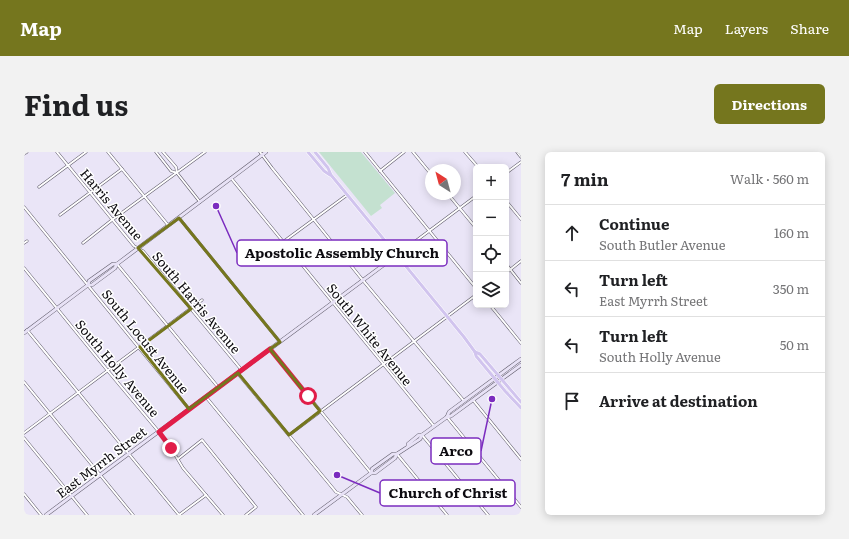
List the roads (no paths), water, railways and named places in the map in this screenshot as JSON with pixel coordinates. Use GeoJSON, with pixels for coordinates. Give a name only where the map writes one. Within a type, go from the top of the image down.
{"type":"FeatureCollection","features":[{"type":"Feature","properties":{"kind":"main road"},"geometry":{"type":"LineString","coordinates":[[24,333],[88,285],[89,281],[113,264],[117,264],[261,154],[266,152]]}},
{"type":"Feature","properties":{"kind":"main road"},"geometry":{"type":"LineString","coordinates":[[308,152],[324,171],[331,175]]}},
{"type":"Feature","properties":{"kind":"main road"},"geometry":{"type":"LineString","coordinates":[[315,152],[347,195],[448,317],[475,352],[476,356],[521,408]]}},
{"type":"Feature","properties":{"kind":"main road","name":"East Myrrh Street"},"geometry":{"type":"LineString","coordinates":[[46,515],[397,255]]}},
{"type":"Feature","properties":{"kind":"main road"},"geometry":{"type":"LineString","coordinates":[[475,352],[480,354],[521,402]]}},
{"type":"Feature","properties":{"kind":"main road"},"geometry":{"type":"LineString","coordinates":[[447,417],[449,412],[521,359]]}},
{"type":"Feature","properties":{"kind":"main road"},"geometry":{"type":"LineString","coordinates":[[317,514],[371,473],[372,469],[393,454],[397,454],[408,446],[411,446],[434,426],[451,416],[521,365]]}},
{"type":"Feature","properties":{"kind":"street","name":"Harris Avenue"},"geometry":{"type":"LineString","coordinates":[[57,152],[112,220],[134,246],[138,248]]}},
{"type":"Feature","properties":{"kind":"street"},"geometry":{"type":"LineString","coordinates":[[39,187],[86,152]]}},
{"type":"Feature","properties":{"kind":"street"},"geometry":{"type":"LineString","coordinates":[[108,152],[168,225]]}},
{"type":"Feature","properties":{"kind":"street"},"geometry":{"type":"LineString","coordinates":[[156,152],[171,171],[177,173]]}},
{"type":"Feature","properties":{"kind":"street"},"geometry":{"type":"LineString","coordinates":[[163,152],[176,167],[177,173],[200,202]]}},
{"type":"Feature","properties":{"kind":"street"},"geometry":{"type":"LineString","coordinates":[[83,243],[205,152]]}},
{"type":"Feature","properties":{"kind":"street"},"geometry":{"type":"LineString","coordinates":[[365,152],[473,284]]}},
{"type":"Feature","properties":{"kind":"street"},"geometry":{"type":"LineString","coordinates":[[380,171],[404,152]]}},
{"type":"Feature","properties":{"kind":"street"},"geometry":{"type":"LineString","coordinates":[[413,152],[425,167]]}},
{"type":"Feature","properties":{"kind":"street"},"geometry":{"type":"LineString","coordinates":[[466,152],[476,164]]}},
{"type":"Feature","properties":{"kind":"street"},"geometry":{"type":"LineString","coordinates":[[517,152],[521,157]]}},
{"type":"Feature","properties":{"kind":"street"},"geometry":{"type":"LineString","coordinates":[[261,154],[363,280],[415,341],[446,381],[464,401]]}},
{"type":"Feature","properties":{"kind":"street"},"geometry":{"type":"LineString","coordinates":[[509,171],[521,162]]}},
{"type":"Feature","properties":{"kind":"street"},"geometry":{"type":"LineString","coordinates":[[60,215],[122,169]]}},
{"type":"Feature","properties":{"kind":"street","name":"South White Avenue"},"geometry":{"type":"LineString","coordinates":[[231,178],[434,426]]}},
{"type":"Feature","properties":{"kind":"street"},"geometry":{"type":"LineString","coordinates":[[283,242],[347,195]]}},
{"type":"Feature","properties":{"kind":"street","name":"East Myrrh Street"},"geometry":{"type":"LineString","coordinates":[[397,255],[473,198]]}},
{"type":"Feature","properties":{"kind":"street"},"geometry":{"type":"LineString","coordinates":[[453,200],[473,224]]}},
{"type":"Feature","properties":{"kind":"street"},"geometry":{"type":"LineString","coordinates":[[509,205],[521,220]]}},
{"type":"Feature","properties":{"kind":"street","name":"South Locust Avenue"},"geometry":{"type":"LineString","coordinates":[[24,207],[140,347],[189,409]]}},
{"type":"Feature","properties":{"kind":"street"},"geometry":{"type":"LineString","coordinates":[[179,218],[280,342]]}},
{"type":"Feature","properties":{"kind":"street","name":"South Harris Avenue"},"geometry":{"type":"LineString","coordinates":[[138,248],[143,251],[240,368],[239,375],[288,435],[336,492],[347,497],[362,515]]}},
{"type":"Feature","properties":{"kind":"street"},"geometry":{"type":"LineString","coordinates":[[507,272],[521,261]]}},
{"type":"Feature","properties":{"kind":"street"},"geometry":{"type":"LineString","coordinates":[[117,264],[218,387]]}},
{"type":"Feature","properties":{"kind":"street","name":"South Holly Avenue"},"geometry":{"type":"LineString","coordinates":[[24,268],[159,432],[183,468],[223,515]]}},
{"type":"Feature","properties":{"kind":"street"},"geometry":{"type":"LineString","coordinates":[[510,269],[521,283]]}},
{"type":"Feature","properties":{"kind":"street"},"geometry":{"type":"LineString","coordinates":[[288,435],[473,297]]}},
{"type":"Feature","properties":{"kind":"street"},"geometry":{"type":"LineString","coordinates":[[24,433],[202,300]]}},
{"type":"Feature","properties":{"kind":"street"},"geometry":{"type":"LineString","coordinates":[[492,308],[521,343]]}},
{"type":"Feature","properties":{"kind":"street"},"geometry":{"type":"LineString","coordinates":[[27,330],[179,515],[206,495]]}},
{"type":"Feature","properties":{"kind":"street"},"geometry":{"type":"LineString","coordinates":[[270,349],[371,473]]}},
{"type":"Feature","properties":{"kind":"street"},"geometry":{"type":"LineString","coordinates":[[24,382],[133,515]]}},
{"type":"Feature","properties":{"kind":"street"},"geometry":{"type":"LineString","coordinates":[[206,397],[303,515]]}},
{"type":"Feature","properties":{"kind":"street"},"geometry":{"type":"LineString","coordinates":[[473,400],[521,458]]}},
{"type":"Feature","properties":{"kind":"street"},"geometry":{"type":"LineString","coordinates":[[447,417],[521,507]]}},
{"type":"Feature","properties":{"kind":"street"},"geometry":{"type":"LineString","coordinates":[[422,436],[488,515]]}},
{"type":"Feature","properties":{"kind":"street"},"geometry":{"type":"LineString","coordinates":[[24,438],[87,515]]}},
{"type":"Feature","properties":{"kind":"street"},"geometry":{"type":"LineString","coordinates":[[178,459],[202,440],[256,507],[246,515]]}},
{"type":"Feature","properties":{"kind":"street"},"geometry":{"type":"LineString","coordinates":[[397,454],[447,515]]}},
{"type":"Feature","properties":{"kind":"street"},"geometry":{"type":"LineString","coordinates":[[24,494],[41,515]]}},
{"type":"Feature","properties":{"kind":"place","name":"Apostolic Assembly Church"},"geometry":{"type":"Point","coordinates":[216,206]}},
{"type":"Feature","properties":{"kind":"place","name":"Arco"},"geometry":{"type":"Point","coordinates":[492,399]}},
{"type":"Feature","properties":{"kind":"place","name":"Church of Christ"},"geometry":{"type":"Point","coordinates":[337,475]}}]}
